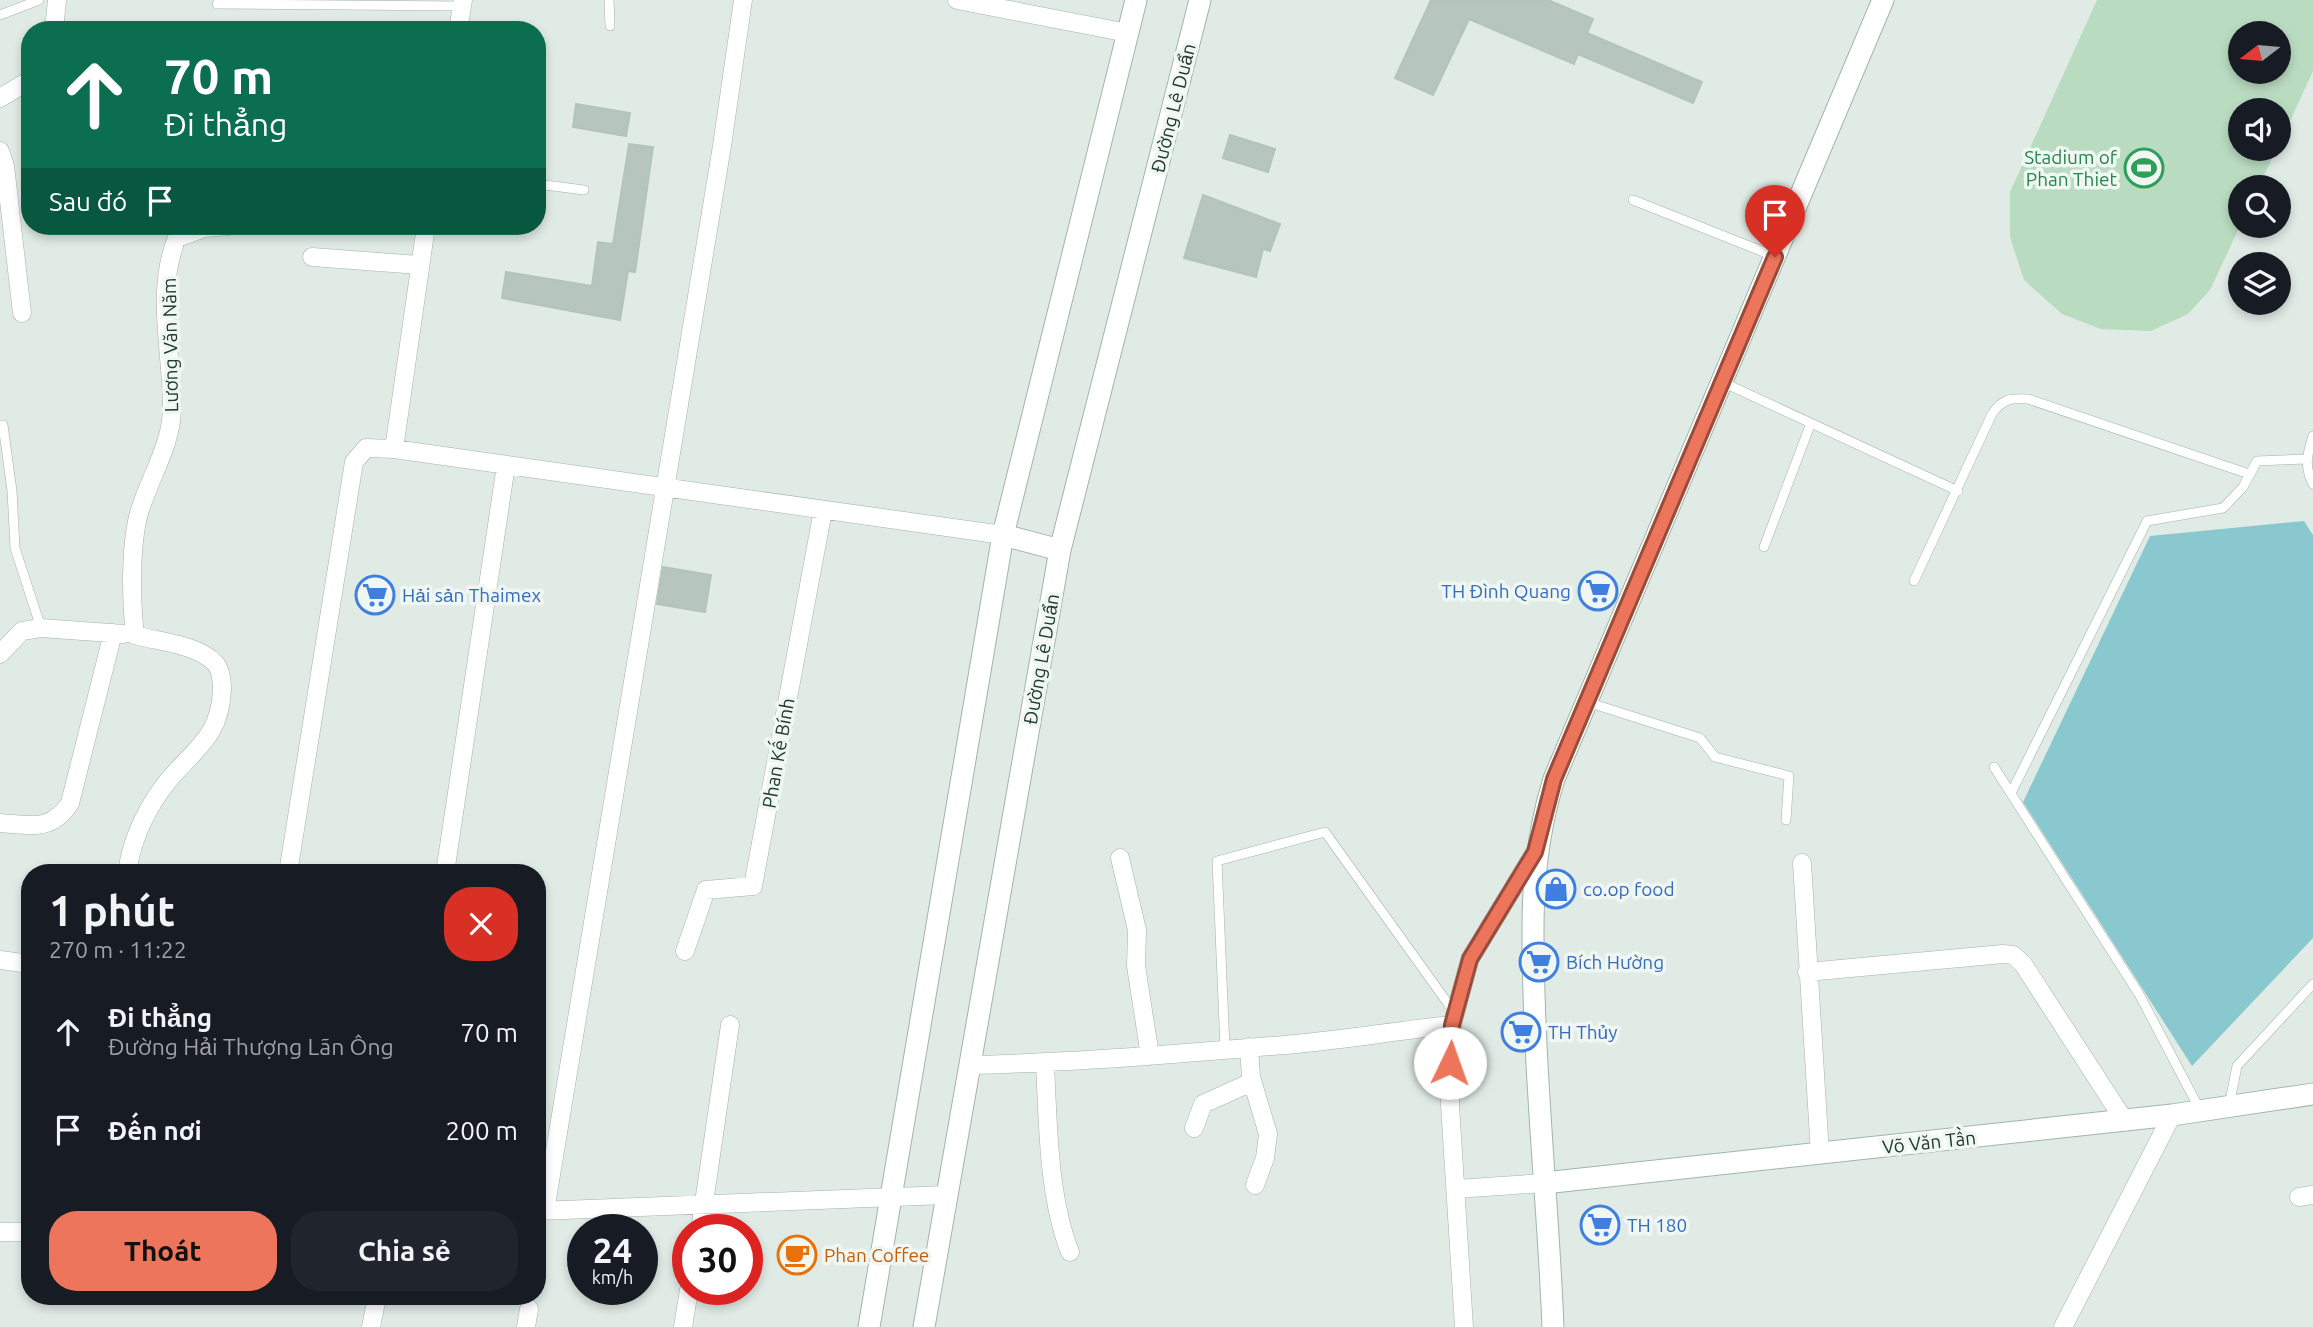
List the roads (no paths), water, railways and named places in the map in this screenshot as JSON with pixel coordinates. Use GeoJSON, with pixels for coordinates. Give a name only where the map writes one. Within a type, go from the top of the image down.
{"type":"FeatureCollection","features":[{"type":"Feature","properties":{"kind":"main road"},"geometry":{"type":"LineString","coordinates":[[869,1327],[1003,535],[1136,0]]}},
{"type":"Feature","properties":{"kind":"main road","name":"Đường Lê Duẩn"},"geometry":{"type":"LineString","coordinates":[[924,1327],[1060,550],[1200,0]]}},
{"type":"Feature","properties":{"kind":"main road"},"geometry":{"type":"LineString","coordinates":[[1553,1327],[1534,1001],[1535,852],[1554,779],[1883,0]]}},
{"type":"Feature","properties":{"kind":"main road"},"geometry":{"type":"LineString","coordinates":[[1003,535],[1060,550]]}},
{"type":"Feature","properties":{"kind":"main road","name":"Võ Văn Tần"},"geometry":{"type":"LineString","coordinates":[[1544,1183],[2200,1112],[2313,1094]]}},
{"type":"Feature","properties":{"kind":"street"},"geometry":{"type":"LineString","coordinates":[[55,21],[57,0]]}},
{"type":"Feature","properties":{"kind":"street"},"geometry":{"type":"LineString","coordinates":[[546,1182],[722,146],[743,0]]}},
{"type":"Feature","properties":{"kind":"street"},"geometry":{"type":"LineString","coordinates":[[957,0],[1128,33]]}},
{"type":"Feature","properties":{"kind":"street"},"geometry":{"type":"LineString","coordinates":[[459,21],[462,3]]}},
{"type":"Feature","properties":{"kind":"street"},"geometry":{"type":"LineString","coordinates":[[0,98],[21,85]]}},
{"type":"Feature","properties":{"kind":"street"},"geometry":{"type":"LineString","coordinates":[[0,151],[5,166],[22,313]]}},
{"type":"Feature","properties":{"kind":"street","name":"Lương Văn Năm"},"geometry":{"type":"LineString","coordinates":[[135,635],[132,613],[139,514],[170,435],[172,407],[166,306],[169,258],[175,235]]}},
{"type":"Feature","properties":{"kind":"street"},"geometry":{"type":"LineString","coordinates":[[394,449],[424,235]]}},
{"type":"Feature","properties":{"kind":"street"},"geometry":{"type":"LineString","coordinates":[[312,257],[367,258],[419,265]]}},
{"type":"Feature","properties":{"kind":"street"},"geometry":{"type":"LineString","coordinates":[[289,864],[354,462],[366,448],[394,449],[1003,535]]}},
{"type":"Feature","properties":{"kind":"street"},"geometry":{"type":"LineString","coordinates":[[447,864],[506,465]]}},
{"type":"Feature","properties":{"kind":"street","name":"Phan Kế Bính"},"geometry":{"type":"LineString","coordinates":[[685,951],[706,890],[753,886],[823,510]]}},
{"type":"Feature","properties":{"kind":"street"},"geometry":{"type":"LineString","coordinates":[[0,654],[22,631],[41,628],[135,635],[200,652],[217,664],[222,682],[221,711],[214,729],[161,790],[141,824],[130,864]]}},
{"type":"Feature","properties":{"kind":"street"},"geometry":{"type":"LineString","coordinates":[[0,823],[38,826],[60,819],[70,803],[113,633]]}},
{"type":"Feature","properties":{"kind":"street"},"geometry":{"type":"LineString","coordinates":[[1464,1327],[1450,1084],[1453,1019],[1470,959],[1535,852]]}},
{"type":"Feature","properties":{"kind":"street"},"geometry":{"type":"LineString","coordinates":[[1120,858],[1137,930],[1136,967],[1150,1056]]}},
{"type":"Feature","properties":{"kind":"street"},"geometry":{"type":"LineString","coordinates":[[1802,863],[1819,1154]]}},
{"type":"Feature","properties":{"kind":"street"},"geometry":{"type":"LineString","coordinates":[[1807,972],[2013,955],[2034,978],[2124,1120]]}},
{"type":"Feature","properties":{"kind":"street"},"geometry":{"type":"LineString","coordinates":[[0,960],[21,963]]}},
{"type":"Feature","properties":{"kind":"street"},"geometry":{"type":"LineString","coordinates":[[969,1065],[1045,1063],[1249,1047],[1453,1019]]}},
{"type":"Feature","properties":{"kind":"street"},"geometry":{"type":"LineString","coordinates":[[703,1214],[730,1025]]}},
{"type":"Feature","properties":{"kind":"street"},"geometry":{"type":"LineString","coordinates":[[1249,1047],[1252,1082],[1268,1134],[1265,1158],[1255,1185]]}},
{"type":"Feature","properties":{"kind":"street"},"geometry":{"type":"LineString","coordinates":[[1045,1063],[1049,1142],[1064,1236],[1070,1252]]}},
{"type":"Feature","properties":{"kind":"street"},"geometry":{"type":"LineString","coordinates":[[1194,1128],[1203,1104],[1252,1082]]}},
{"type":"Feature","properties":{"kind":"street"},"geometry":{"type":"LineString","coordinates":[[2063,1327],[2172,1115]]}},
{"type":"Feature","properties":{"kind":"street"},"geometry":{"type":"LineString","coordinates":[[1457,1189],[1544,1183]]}},
{"type":"Feature","properties":{"kind":"street"},"geometry":{"type":"LineString","coordinates":[[546,1211],[946,1195]]}},
{"type":"Feature","properties":{"kind":"street"},"geometry":{"type":"LineString","coordinates":[[0,1232],[21,1232]]}},
{"type":"Feature","properties":{"kind":"street"},"geometry":{"type":"LineString","coordinates":[[371,1327],[375,1305]]}},
{"type":"Feature","properties":{"kind":"street"},"geometry":{"type":"LineString","coordinates":[[682,1327],[686,1305]]}},
{"type":"Feature","properties":{"kind":"lane"},"geometry":{"type":"LineString","coordinates":[[0,15],[39,0]]}},
{"type":"Feature","properties":{"kind":"lane"},"geometry":{"type":"LineString","coordinates":[[609,0],[610,26]]}},
{"type":"Feature","properties":{"kind":"lane"},"geometry":{"type":"LineString","coordinates":[[217,4],[462,3]]}},
{"type":"Feature","properties":{"kind":"lane"},"geometry":{"type":"LineString","coordinates":[[546,185],[584,190]]}},
{"type":"Feature","properties":{"kind":"lane"},"geometry":{"type":"LineString","coordinates":[[1633,200],[1775,257]]}},
{"type":"Feature","properties":{"kind":"lane"},"geometry":{"type":"LineString","coordinates":[[1722,382],[1958,491]]}},
{"type":"Feature","properties":{"kind":"lane"},"geometry":{"type":"LineString","coordinates":[[1914,581],[1992,414],[2000,402],[2010,398],[2028,399],[2249,474]]}},
{"type":"Feature","properties":{"kind":"lane"},"geometry":{"type":"LineString","coordinates":[[1764,547],[1811,423]]}},
{"type":"Feature","properties":{"kind":"lane"},"geometry":{"type":"LineString","coordinates":[[0,425],[3,425],[12,492],[15,548],[41,628]]}},
{"type":"Feature","properties":{"kind":"lane"},"geometry":{"type":"LineString","coordinates":[[2313,436],[2306,459],[2307,472],[2313,484]]}},
{"type":"Feature","properties":{"kind":"lane"},"geometry":{"type":"LineString","coordinates":[[2011,793],[2147,521],[2223,508],[2243,487],[2251,467],[2263,460],[2306,459]]}},
{"type":"Feature","properties":{"kind":"lane"},"geometry":{"type":"LineString","coordinates":[[1587,702],[1700,738],[1716,757],[1789,776],[1786,820]]}},
{"type":"Feature","properties":{"kind":"lane"},"geometry":{"type":"LineString","coordinates":[[1994,767],[2139,994],[2200,1112]]}},
{"type":"Feature","properties":{"kind":"lane"},"geometry":{"type":"LineString","coordinates":[[1225,1048],[1217,861],[1325,832],[1453,1019]]}},
{"type":"Feature","properties":{"kind":"lane"},"geometry":{"type":"LineString","coordinates":[[2229,1108],[2237,1066],[2313,985]]}},
{"type":"Feature","properties":{"kind":"water"},"geometry":{"type":"Polygon","coordinates":[[[2304,521],[2313,535],[2313,938],[2192,1066],[2023,802],[2150,536],[2304,521]]]}},
{"type":"Feature","properties":{"kind":"place","name":"Stadium of Phan Thiet"},"geometry":{"type":"Point","coordinates":[2144,168]}},
{"type":"Feature","properties":{"kind":"place","name":"TH Đình Quang"},"geometry":{"type":"Point","coordinates":[1598,591]}},
{"type":"Feature","properties":{"kind":"place","name":"Hải sản Thaimex"},"geometry":{"type":"Point","coordinates":[375,595]}},
{"type":"Feature","properties":{"kind":"place","name":"co.op food"},"geometry":{"type":"Point","coordinates":[1556,889]}},
{"type":"Feature","properties":{"kind":"place","name":"Bích Hường"},"geometry":{"type":"Point","coordinates":[1539,962]}},
{"type":"Feature","properties":{"kind":"place","name":"TH Thủy"},"geometry":{"type":"Point","coordinates":[1521,1032]}},
{"type":"Feature","properties":{"kind":"place","name":"TH 180"},"geometry":{"type":"Point","coordinates":[1600,1225]}},
{"type":"Feature","properties":{"kind":"place","name":"Phan Coffee"},"geometry":{"type":"Point","coordinates":[797,1255]}}]}
